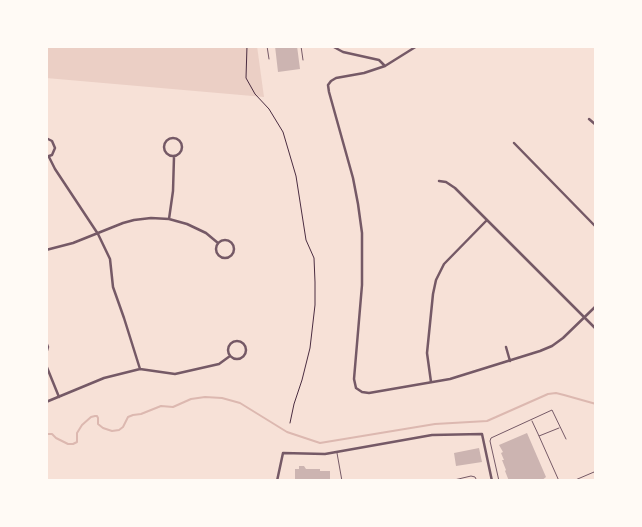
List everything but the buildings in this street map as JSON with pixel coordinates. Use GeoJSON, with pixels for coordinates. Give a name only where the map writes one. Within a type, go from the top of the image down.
{"type":"FeatureCollection","features":[{"type":"Feature","properties":{"kind":"street"},"geometry":{"type":"LineString","coordinates":[[332,46],[343,52],[379,60],[385,66]]}},
{"type":"Feature","properties":{"kind":"street"},"geometry":{"type":"LineString","coordinates":[[417,46],[385,66],[336,78],[329,82],[329,92],[354,184],[362,233],[362,285],[354,384],[359,391],[367,393],[462,376],[510,361],[556,344],[596,306]]}},
{"type":"Feature","properties":{"kind":"street"},"geometry":{"type":"LineString","coordinates":[[589,119],[596,125]]}},
{"type":"Feature","properties":{"kind":"street"},"geometry":{"type":"LineString","coordinates":[[46,138],[52,141],[55,148],[47,157],[98,234],[110,259],[112,287],[140,369]]}},
{"type":"Feature","properties":{"kind":"street"},"geometry":{"type":"LineString","coordinates":[[171,138],[180,140],[182,146],[180,154],[174,157],[168,155],[164,150],[166,141],[171,138]]}},
{"type":"Feature","properties":{"kind":"street"},"geometry":{"type":"LineString","coordinates":[[514,143],[596,227]]}},
{"type":"Feature","properties":{"kind":"street"},"geometry":{"type":"LineString","coordinates":[[169,219],[173,191],[174,157]]}},
{"type":"Feature","properties":{"kind":"street"},"geometry":{"type":"LineString","coordinates":[[439,181],[446,182],[455,188],[596,329]]}},
{"type":"Feature","properties":{"kind":"street"},"geometry":{"type":"LineString","coordinates":[[46,250],[73,243],[134,220],[151,218],[169,219],[192,226],[206,233],[218,243]]}},
{"type":"Feature","properties":{"kind":"street"},"geometry":{"type":"LineString","coordinates":[[431,382],[428,349],[436,280],[444,264],[487,220]]}},
{"type":"Feature","properties":{"kind":"street"},"geometry":{"type":"LineString","coordinates":[[227,240],[232,243],[235,249],[233,255],[228,258],[219,256],[216,251],[218,243],[227,240]]}},
{"type":"Feature","properties":{"kind":"street"},"geometry":{"type":"LineString","coordinates":[[238,341],[244,344],[246,351],[243,357],[236,359],[230,356],[228,350],[231,343],[238,341]]}},
{"type":"Feature","properties":{"kind":"street"},"geometry":{"type":"LineString","coordinates":[[46,342],[48,347],[46,354]]}},
{"type":"Feature","properties":{"kind":"street"},"geometry":{"type":"LineString","coordinates":[[506,347],[510,361]]}},
{"type":"Feature","properties":{"kind":"street"},"geometry":{"type":"LineString","coordinates":[[46,402],[104,378],[140,369],[175,374],[219,364],[230,356]]}},
{"type":"Feature","properties":{"kind":"street"},"geometry":{"type":"LineString","coordinates":[[46,365],[59,397]]}},
{"type":"Feature","properties":{"kind":"street"},"geometry":{"type":"LineString","coordinates":[[277,481],[283,453],[325,454],[432,436],[482,434],[492,481]]}},
{"type":"Feature","properties":{"kind":"lane"},"geometry":{"type":"LineString","coordinates":[[267,46],[269,59]]}},
{"type":"Feature","properties":{"kind":"lane"},"geometry":{"type":"LineString","coordinates":[[301,46],[303,60]]}},
{"type":"Feature","properties":{"kind":"lane"},"geometry":{"type":"LineString","coordinates":[[499,481],[490,441],[491,438],[552,410],[566,440]]}},
{"type":"Feature","properties":{"kind":"lane"},"geometry":{"type":"LineString","coordinates":[[531,420],[559,481]]}},
{"type":"Feature","properties":{"kind":"lane"},"geometry":{"type":"LineString","coordinates":[[539,436],[560,428]]}},
{"type":"Feature","properties":{"kind":"lane"},"geometry":{"type":"LineString","coordinates":[[337,452],[342,481]]}},
{"type":"Feature","properties":{"kind":"lane"},"geometry":{"type":"LineString","coordinates":[[574,481],[594,472],[596,476]]}},
{"type":"Feature","properties":{"kind":"lane"},"geometry":{"type":"LineString","coordinates":[[450,481],[471,476],[475,477],[477,481]]}},
{"type":"Feature","properties":{"kind":"path"},"geometry":{"type":"LineString","coordinates":[[247,46],[246,78],[255,94],[269,109],[283,132],[296,176],[306,240],[314,258],[314,305],[310,348],[290,423]]}},
{"type":"Feature","properties":{"kind":"shaded area"},"geometry":{"type":"Polygon","coordinates":[[[46,46],[257,46],[264,97],[46,78],[46,46]]]}},
{"type":"Feature","properties":{"kind":"waterway"},"geometry":{"type":"LineString","coordinates":[[46,434],[52,434],[68,444],[73,444],[77,442],[77,433],[82,425],[91,417],[97,416],[98,424],[103,428],[112,431],[119,430],[123,427],[128,417],[133,415],[161,406],[173,407],[191,399],[205,397],[222,398],[240,403],[287,432],[320,443],[435,424],[487,421],[548,394],[556,393],[596,404]]}}]}
